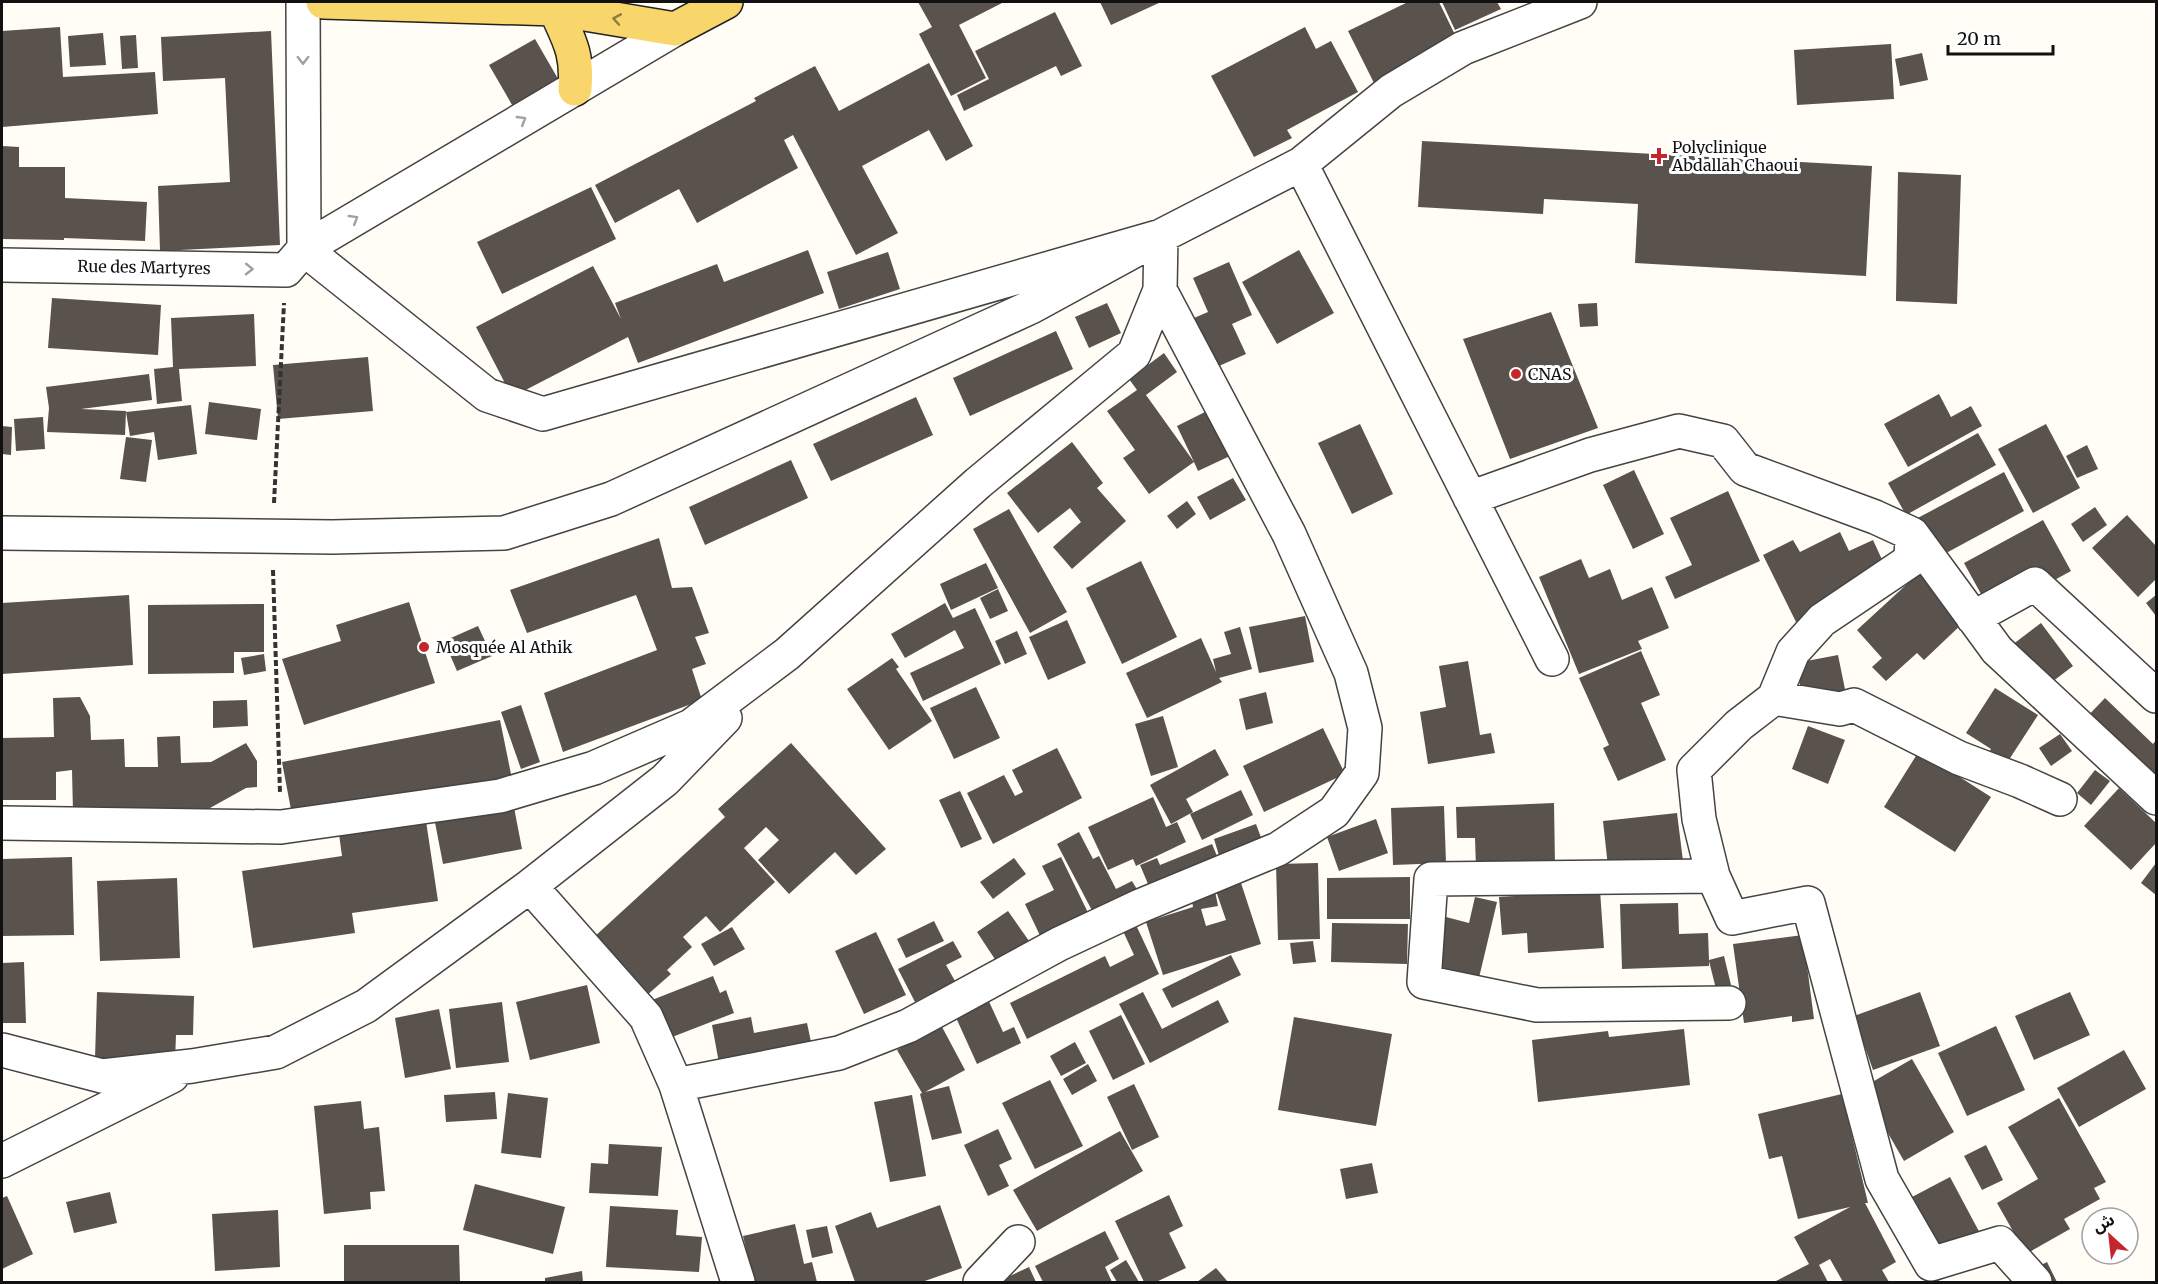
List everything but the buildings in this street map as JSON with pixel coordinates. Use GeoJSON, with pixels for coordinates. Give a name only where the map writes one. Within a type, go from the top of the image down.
{"type":"FeatureCollection","features":[{"type":"Feature","properties":{"kind":"main road"},"geometry":{"type":"LineString","coordinates":[[323,2],[555,9],[675,29],[726,2]]}},
{"type":"Feature","properties":{"kind":"main road"},"geometry":{"type":"LineString","coordinates":[[555,9],[573,48],[577,66],[575,89]]}},
{"type":"Feature","properties":{"kind":"street"},"geometry":{"type":"LineString","coordinates":[[295,259],[303,2]]}},
{"type":"Feature","properties":{"kind":"street"},"geometry":{"type":"LineString","coordinates":[[2,533],[322,537],[504,533],[611,499],[1031,307],[1161,236],[1301,164],[1391,91],[1463,48],[1580,2]]}},
{"type":"Feature","properties":{"kind":"street"},"geometry":{"type":"LineString","coordinates":[[295,259],[675,29]]}},
{"type":"Feature","properties":{"kind":"street"},"geometry":{"type":"LineString","coordinates":[[1301,164],[1552,659]]}},
{"type":"Feature","properties":{"kind":"street"},"geometry":{"type":"LineString","coordinates":[[295,259],[487,395],[543,414],[1161,236]]}},
{"type":"Feature","properties":{"kind":"street"},"geometry":{"type":"LineString","coordinates":[[2,1050],[102,1076],[192,1066],[276,1052],[366,1006],[530,886],[665,780],[787,654],[978,483],[1134,354],[1160,290],[1161,236]]}},
{"type":"Feature","properties":{"kind":"street","name":"Rue des Martyres"},"geometry":{"type":"LineString","coordinates":[[2,265],[295,259]]}},
{"type":"Feature","properties":{"kind":"street"},"geometry":{"type":"LineString","coordinates":[[676,1085],[839,1053],[908,1026],[1059,944],[1140,906],[1278,849],[1334,812],[1362,773],[1365,728],[1351,673],[1289,534],[1160,290]]}},
{"type":"Feature","properties":{"kind":"street"},"geometry":{"type":"LineString","coordinates":[[1470,498],[1590,455],[1679,431],[1723,441],[1745,469],[1875,517],[1912,534],[1997,650],[2157,798]]}},
{"type":"Feature","properties":{"kind":"street"},"geometry":{"type":"LineString","coordinates":[[1912,534],[1911,560],[1822,620],[1793,652],[1774,698],[1739,725],[1694,770],[1699,819],[1713,876],[1732,918],[1808,903],[1882,1179],[1931,1264],[2000,1243],[2035,1282]]}},
{"type":"Feature","properties":{"kind":"street"},"geometry":{"type":"LineString","coordinates":[[1973,618],[2035,584],[2157,696]]}},
{"type":"Feature","properties":{"kind":"street"},"geometry":{"type":"LineString","coordinates":[[2,824],[281,827],[500,796],[594,768],[691,726],[787,654]]}},
{"type":"Feature","properties":{"kind":"street"},"geometry":{"type":"LineString","coordinates":[[1774,698],[1840,709],[1854,705],[1959,758],[2060,799]]}},
{"type":"Feature","properties":{"kind":"street"},"geometry":{"type":"LineString","coordinates":[[1713,876],[1431,879],[1424,982],[1537,1005],[1729,1003]]}},
{"type":"Feature","properties":{"kind":"street"},"geometry":{"type":"LineString","coordinates":[[530,886],[646,1017],[676,1085],[738,1282]]}},
{"type":"Feature","properties":{"kind":"street"},"geometry":{"type":"LineString","coordinates":[[2,1161],[192,1066]]}},
{"type":"Feature","properties":{"kind":"street"},"geometry":{"type":"LineString","coordinates":[[980,1282],[1018,1242]]}},
{"type":"Feature","properties":{"kind":"place","name":"Polyclinique Abdallah Chaoui"},"geometry":{"type":"Point","coordinates":[1659,156]}},
{"type":"Feature","properties":{"kind":"place","name":"CNAS"},"geometry":{"type":"Point","coordinates":[1516,374]}},
{"type":"Feature","properties":{"kind":"place","name":"Mosquée Al Athik"},"geometry":{"type":"Point","coordinates":[424,647]}}]}
